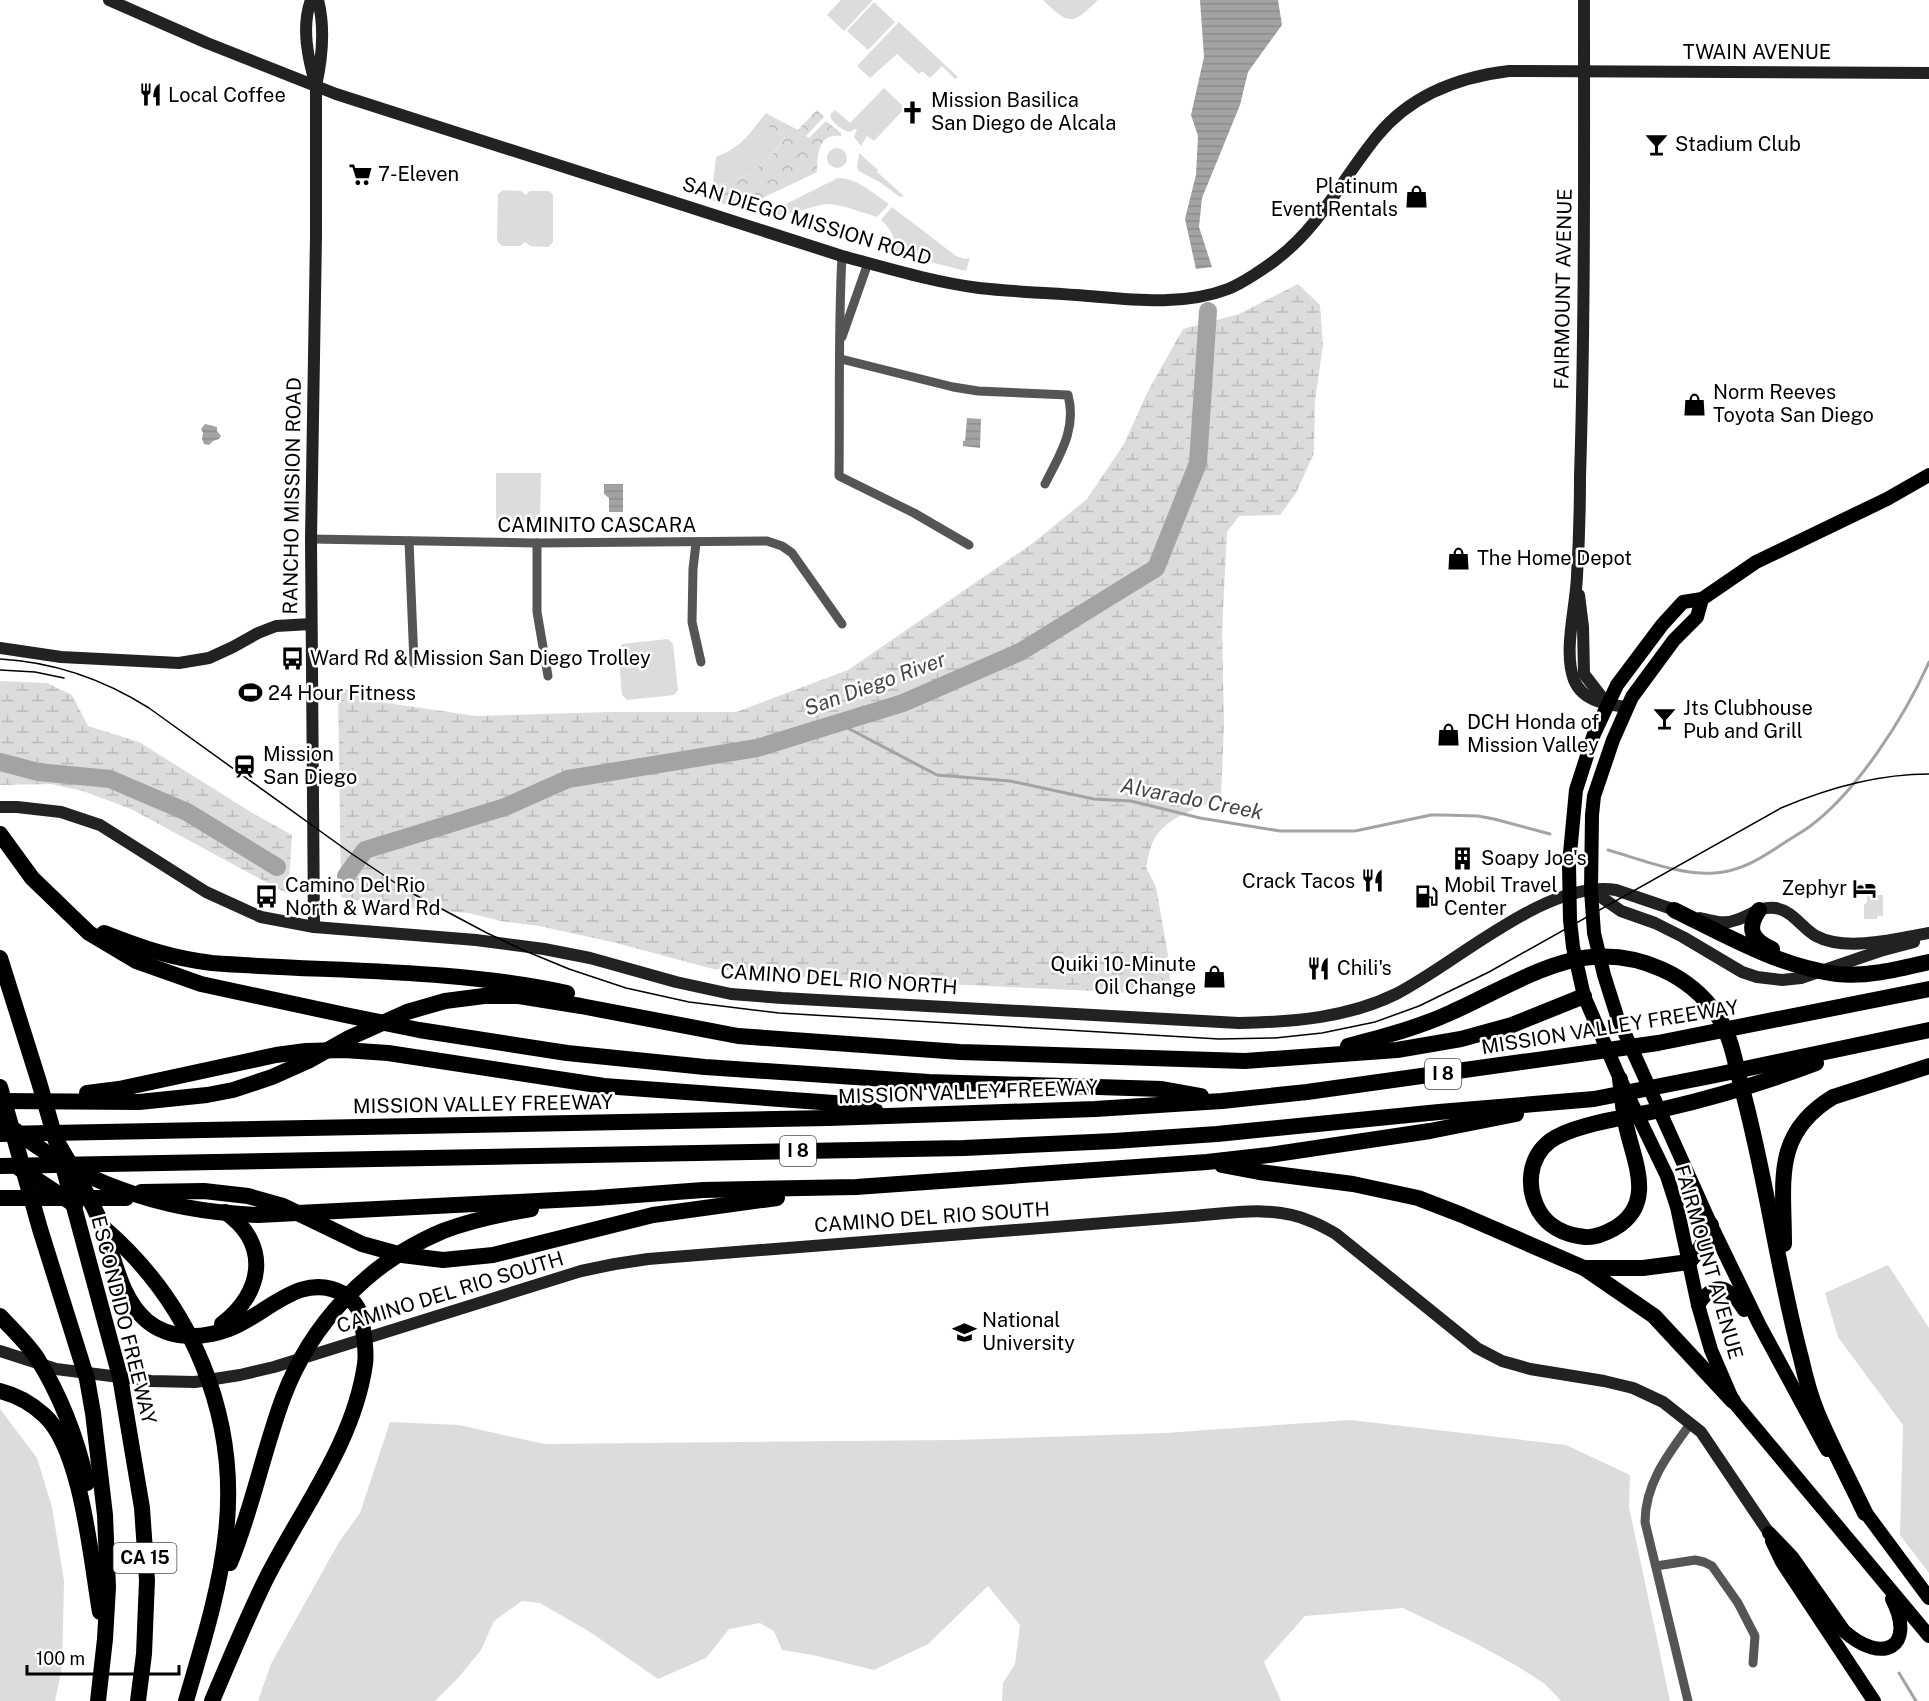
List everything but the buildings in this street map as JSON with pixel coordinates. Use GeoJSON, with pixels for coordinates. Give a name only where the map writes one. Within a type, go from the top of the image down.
{"type":"FeatureCollection","features":[{"type":"Feature","properties":{"kind":"highway"},"geometry":{"type":"LineString","coordinates":[[0,835],[32,878],[89,933],[136,961],[201,984],[419,1030],[567,1053],[705,1067],[929,1082],[1162,1089],[1222,1101]]}},
{"type":"Feature","properties":{"kind":"highway"},"geometry":{"type":"LineString","coordinates":[[58,903],[104,933],[178,959],[234,965],[444,976],[522,984],[745,1030],[759,1036]]}},
{"type":"Feature","properties":{"kind":"highway"},"geometry":{"type":"LineString","coordinates":[[1674,910],[1753,948],[1798,965],[1836,971],[1879,973],[1929,962]]}},
{"type":"Feature","properties":{"kind":"highway"},"geometry":{"type":"LineString","coordinates":[[1759,910],[1751,924],[1756,938],[1798,965]]}},
{"type":"Feature","properties":{"kind":"highway"},"geometry":{"type":"LineString","coordinates":[[1306,1058],[1398,1033],[1447,1015],[1550,967],[1566,962],[1593,957],[1624,958],[1650,965],[1679,978],[1704,999],[1725,1027],[1749,1115],[1800,1357],[1816,1410],[1865,1513]]}},
{"type":"Feature","properties":{"kind":"highway","name":"ESCONDIDO FREEWAY"},"geometry":{"type":"LineString","coordinates":[[0,958],[39,1082],[112,1345],[128,1415],[142,1508],[147,1580],[144,1654],[138,1701]]}},
{"type":"Feature","properties":{"kind":"highway","name":"MISSION VALLEY FREEWAY"},"geometry":{"type":"LineString","coordinates":[[0,1134],[906,1116],[1095,1110],[1222,1101],[1307,1092],[1658,1043],[1929,988]]}},
{"type":"Feature","properties":{"kind":"highway"},"geometry":{"type":"LineString","coordinates":[[0,1101],[157,1101],[192,1098],[233,1090],[272,1077],[407,1012],[445,1001],[484,996],[519,996],[738,1036],[972,1053],[1245,1061],[1397,1050],[1461,1039],[1512,1025],[1584,996]]}},
{"type":"Feature","properties":{"kind":"highway","name":"I 8"},"geometry":{"type":"LineString","coordinates":[[0,1166],[1042,1145],[1228,1133],[1594,1099],[1716,1075],[1766,1073],[1873,1042],[1929,1030]]}},
{"type":"Feature","properties":{"kind":"highway"},"geometry":{"type":"LineString","coordinates":[[21,1100],[119,1089],[276,1055],[326,1050],[388,1053],[595,1085],[848,1104],[906,1116]]}},
{"type":"Feature","properties":{"kind":"highway"},"geometry":{"type":"LineString","coordinates":[[1784,1281],[1785,1160],[1788,1146],[1803,1120],[1833,1097],[1929,1066]]}},
{"type":"Feature","properties":{"kind":"highway"},"geometry":{"type":"LineString","coordinates":[[1620,1079],[1626,1125],[1640,1182],[1639,1194],[1628,1216],[1618,1226],[1604,1234],[1589,1237],[1562,1232],[1542,1215],[1532,1194],[1532,1171],[1540,1151],[1549,1142],[1564,1133],[1602,1123],[1686,1104],[1720,1095],[1766,1073]]}},
{"type":"Feature","properties":{"kind":"highway","name":"CA 15"},"geometry":{"type":"LineString","coordinates":[[0,1086],[40,1229],[87,1379],[93,1413],[105,1515],[108,1587],[98,1701]]}},
{"type":"Feature","properties":{"kind":"highway"},"geometry":{"type":"LineString","coordinates":[[0,1118],[36,1146],[86,1175],[125,1192],[182,1208],[258,1215],[474,1202],[597,1198],[703,1190],[856,1187],[1207,1162],[1430,1131],[1594,1099]]}},
{"type":"Feature","properties":{"kind":"highway"},"geometry":{"type":"LineString","coordinates":[[0,1127],[31,1197]]}},
{"type":"Feature","properties":{"kind":"highway"},"geometry":{"type":"LineString","coordinates":[[54,1136],[102,1226],[128,1296],[147,1321],[174,1335],[209,1334],[229,1329],[293,1293],[317,1287],[337,1291],[354,1301],[362,1315],[365,1362],[357,1399],[343,1439],[265,1581],[212,1701]]}},
{"type":"Feature","properties":{"kind":"highway"},"geometry":{"type":"LineString","coordinates":[[0,1158],[42,1182],[83,1211],[116,1239],[170,1300],[196,1346],[209,1378],[220,1417],[227,1462],[228,1514],[224,1554],[215,1600],[186,1701]]}},
{"type":"Feature","properties":{"kind":"highway"},"geometry":{"type":"LineString","coordinates":[[1207,1162],[1259,1172],[1353,1184],[1418,1198],[1584,1268],[1654,1316],[1733,1401]]}},
{"type":"Feature","properties":{"kind":"highway"},"geometry":{"type":"LineString","coordinates":[[111,1197],[159,1191],[224,1192],[248,1196],[283,1206],[362,1244],[402,1255],[442,1260],[493,1255],[681,1210],[856,1187]]}},
{"type":"Feature","properties":{"kind":"highway"},"geometry":{"type":"LineString","coordinates":[[0,1198],[111,1197],[202,1204],[220,1209],[237,1221],[248,1234],[256,1258],[256,1270],[253,1286],[244,1304],[237,1313],[209,1334]]}},
{"type":"Feature","properties":{"kind":"highway"},"geometry":{"type":"LineString","coordinates":[[215,1600],[232,1559],[275,1420],[292,1376],[305,1352],[337,1307],[383,1265],[422,1241],[476,1220],[597,1198]]}},
{"type":"Feature","properties":{"kind":"highway"},"geometry":{"type":"LineString","coordinates":[[1584,1268],[1643,1268],[1689,1262],[1701,1246],[1711,1225]]}},
{"type":"Feature","properties":{"kind":"highway"},"geometry":{"type":"LineString","coordinates":[[1,1317],[36,1357],[63,1407],[81,1456],[91,1508],[91,1564]]}},
{"type":"Feature","properties":{"kind":"highway"},"geometry":{"type":"LineString","coordinates":[[0,1391],[25,1401],[45,1416],[66,1447],[77,1485],[105,1639]]}},
{"type":"Feature","properties":{"kind":"main road","name":"SAN DIEGO MISSION ROAD"},"geometry":{"type":"LineString","coordinates":[[109,0],[207,43],[316,86],[842,256],[910,275],[978,288],[1147,301],[1189,299],[1228,289],[1278,258],[1316,221],[1378,135],[1397,116],[1422,97],[1456,82],[1486,73],[1584,71]]}},
{"type":"Feature","properties":{"kind":"main road","name":"RANCHO MISSION ROAD"},"geometry":{"type":"LineString","coordinates":[[311,0],[307,9],[307,56],[316,86]]}},
{"type":"Feature","properties":{"kind":"main road","name":"RANCHO MISSION ROAD"},"geometry":{"type":"LineString","coordinates":[[0,648],[61,657],[123,662],[185,662],[209,658],[276,626],[312,624],[316,86],[321,54],[321,14],[318,0]]}},
{"type":"Feature","properties":{"kind":"main road","name":"FAIRMOUNT AVENUE"},"geometry":{"type":"LineString","coordinates":[[1584,0],[1577,578],[1583,627],[1582,668],[1587,679],[1608,705],[1594,734],[1576,790],[1570,837],[1569,894],[1573,947],[1584,996],[1620,1079],[1667,1176],[1677,1207],[1698,1305],[1711,1350],[1733,1401],[1929,1636]]}},
{"type":"Feature","properties":{"kind":"main road","name":"TWAIN AVENUE"},"geometry":{"type":"LineString","coordinates":[[1584,71],[1929,73]]}},
{"type":"Feature","properties":{"kind":"main road"},"geometry":{"type":"LineString","coordinates":[[1628,707],[1608,705],[1617,685],[1662,625],[1683,602],[1702,599],[1756,562],[1887,499],[1929,475]]}},
{"type":"Feature","properties":{"kind":"main road","name":"FAIRMOUNT AVENUE"},"geometry":{"type":"LineString","coordinates":[[1702,599],[1697,617],[1674,640],[1656,663],[1628,707],[1613,740],[1594,796],[1591,836],[1594,933],[1617,1016],[1711,1225],[1759,1324],[1812,1426],[1865,1513],[1929,1598]]}},
{"type":"Feature","properties":{"kind":"main road"},"geometry":{"type":"LineString","coordinates":[[312,624],[314,927]]}},
{"type":"Feature","properties":{"kind":"main road","name":"CAMINO DEL RIO NORTH"},"geometry":{"type":"LineString","coordinates":[[0,807],[61,812],[100,825],[206,892],[261,917],[314,927],[435,936],[544,950],[590,958],[676,982],[731,994],[806,1000],[1239,1023],[1284,1022],[1343,1013],[1395,994],[1541,905],[1569,894],[1607,888],[1674,910],[1726,923],[1759,910]]}},
{"type":"Feature","properties":{"kind":"main road"},"geometry":{"type":"LineString","coordinates":[[1591,890],[1621,911],[1655,923],[1742,972],[1757,978],[1782,980],[1836,971],[1881,951],[1929,935]]}},
{"type":"Feature","properties":{"kind":"main road"},"geometry":{"type":"LineString","coordinates":[[1759,910],[1766,907],[1782,910],[1817,936],[1832,943],[1848,945],[1929,935]]}},
{"type":"Feature","properties":{"kind":"main road"},"geometry":{"type":"LineString","coordinates":[[1836,971],[1848,945]]}},
{"type":"Feature","properties":{"kind":"main road","name":"CAMINO DEL RIO SOUTH"},"geometry":{"type":"LineString","coordinates":[[0,1351],[56,1369],[151,1381],[195,1382],[274,1367],[548,1281],[615,1264],[659,1258],[1258,1211],[1283,1213],[1309,1220],[1336,1234],[1477,1348],[1502,1361],[1530,1369],[1604,1380],[1633,1388],[1663,1402],[1701,1432],[1769,1533]]}},
{"type":"Feature","properties":{"kind":"main road"},"geometry":{"type":"LineString","coordinates":[[1698,1305],[1704,1295],[1714,1289],[1724,1288],[1732,1293],[1749,1318],[1759,1324]]}},
{"type":"Feature","properties":{"kind":"main road"},"geometry":{"type":"LineString","coordinates":[[1769,1533],[1792,1557],[1844,1631],[1855,1641],[1869,1648],[1882,1650],[1893,1646],[1899,1639],[1900,1619],[1884,1584]]}},
{"type":"Feature","properties":{"kind":"main road"},"geometry":{"type":"LineString","coordinates":[[1769,1533],[1782,1562],[1874,1701]]}},
{"type":"Feature","properties":{"kind":"street"},"geometry":{"type":"LineString","coordinates":[[842,256],[838,320],[841,359],[839,476],[914,513],[969,545]]}},
{"type":"Feature","properties":{"kind":"street"},"geometry":{"type":"LineString","coordinates":[[840,342],[867,263]]}},
{"type":"Feature","properties":{"kind":"street"},"geometry":{"type":"LineString","coordinates":[[841,359],[978,391],[1068,394],[1069,435],[1045,484]]}},
{"type":"Feature","properties":{"kind":"street","name":"CAMINITO CASCARA"},"geometry":{"type":"LineString","coordinates":[[311,539],[537,543],[767,541],[782,546],[792,553],[842,624]]}},
{"type":"Feature","properties":{"kind":"street"},"geometry":{"type":"LineString","coordinates":[[409,541],[414,663]]}},
{"type":"Feature","properties":{"kind":"street"},"geometry":{"type":"LineString","coordinates":[[537,543],[537,612],[548,676]]}},
{"type":"Feature","properties":{"kind":"street"},"geometry":{"type":"LineString","coordinates":[[696,543],[692,622],[701,662]]}},
{"type":"Feature","properties":{"kind":"street"},"geometry":{"type":"LineString","coordinates":[[1688,1701],[1645,1522],[1645,1506],[1662,1462],[1691,1423]]}},
{"type":"Feature","properties":{"kind":"street"},"geometry":{"type":"LineString","coordinates":[[1656,1566],[1695,1560],[1712,1566],[1738,1603],[1755,1636],[1754,1663]]}},
{"type":"Feature","properties":{"kind":"green space"},"geometry":{"type":"Polygon","coordinates":[[[841,0],[873,0],[844,31],[827,15],[841,0]]]}},
{"type":"Feature","properties":{"kind":"green space"},"geometry":{"type":"Polygon","coordinates":[[[1043,0],[1098,0],[1082,14],[1071,19],[1059,14],[1043,0]]]}},
{"type":"Feature","properties":{"kind":"green space"},"geometry":{"type":"Polygon","coordinates":[[[874,2],[895,22],[868,50],[847,31],[874,2]]]}},
{"type":"Feature","properties":{"kind":"green space"},"geometry":{"type":"Polygon","coordinates":[[[899,22],[958,77],[955,79],[942,66],[930,78],[922,71],[919,74],[897,54],[870,78],[857,66],[899,22]]]}},
{"type":"Feature","properties":{"kind":"green space"},"geometry":{"type":"Polygon","coordinates":[[[884,88],[905,108],[874,141],[867,136],[861,146],[854,137],[857,130],[850,132],[840,128],[832,121],[830,115],[835,110],[850,123],[884,88]]]}},
{"type":"Feature","properties":{"kind":"green space"},"geometry":{"type":"Polygon","coordinates":[[[817,110],[824,117],[806,136],[809,138],[826,121],[841,133],[841,136],[827,138],[820,146],[817,172],[744,207],[710,200],[713,183],[728,183],[744,176],[761,165],[781,144],[785,137],[764,124],[769,115],[798,130],[817,110]]]}},
{"type":"Feature","properties":{"kind":"green space"},"geometry":{"type":"Polygon","coordinates":[[[766,113],[769,115],[764,124],[785,137],[780,144],[768,159],[745,176],[728,183],[713,183],[716,157],[739,144],[766,113]]]}},
{"type":"Feature","properties":{"kind":"green space"},"geometry":{"type":"Polygon","coordinates":[[[833,148],[841,148],[847,154],[847,162],[841,168],[833,168],[827,162],[827,154],[833,148]]]}},
{"type":"Feature","properties":{"kind":"green space"},"geometry":{"type":"Polygon","coordinates":[[[859,153],[904,196],[900,197],[859,171],[857,168],[859,153]]]}},
{"type":"Feature","properties":{"kind":"green space"},"geometry":{"type":"Polygon","coordinates":[[[838,178],[859,184],[889,204],[877,217],[833,204],[777,215],[777,210],[782,206],[838,178]]]}},
{"type":"Feature","properties":{"kind":"green space"},"geometry":{"type":"Polygon","coordinates":[[[503,190],[521,191],[526,195],[530,191],[549,191],[553,195],[553,242],[548,247],[530,246],[525,242],[520,246],[502,246],[497,241],[498,194],[503,190]]]}},
{"type":"Feature","properties":{"kind":"green space"},"geometry":{"type":"Polygon","coordinates":[[[892,207],[956,256],[970,258],[966,271],[895,253],[892,235],[881,220],[892,207]]]}},
{"type":"Feature","properties":{"kind":"green space"},"geometry":{"type":"Polygon","coordinates":[[[1298,284],[1320,305],[1323,345],[1315,401],[1314,453],[1296,493],[1280,515],[1239,516],[1227,532],[1222,630],[1224,724],[1221,798],[1181,815],[1164,827],[1152,844],[1146,867],[1156,887],[1170,966],[1170,990],[1134,993],[851,981],[713,969],[616,943],[539,926],[501,921],[468,913],[396,907],[341,897],[338,686],[380,702],[476,716],[611,712],[736,712],[848,670],[1033,543],[1087,499],[1124,444],[1148,391],[1183,329],[1239,314],[1298,284]]]}},
{"type":"Feature","properties":{"kind":"green space"},"geometry":{"type":"Polygon","coordinates":[[[496,473],[541,473],[540,524],[496,523],[496,473]]]}},
{"type":"Feature","properties":{"kind":"green space"},"geometry":{"type":"Polygon","coordinates":[[[668,639],[673,644],[678,690],[674,695],[627,700],[622,695],[618,649],[622,644],[668,639]]]}},
{"type":"Feature","properties":{"kind":"green space"},"geometry":{"type":"Polygon","coordinates":[[[0,681],[47,683],[72,695],[88,726],[139,742],[292,835],[288,894],[131,809],[83,791],[51,784],[0,785],[0,681]]]}},
{"type":"Feature","properties":{"kind":"green space"},"geometry":{"type":"Polygon","coordinates":[[[1867,895],[1883,895],[1883,916],[1877,916],[1877,919],[1864,919],[1867,895]]]}},
{"type":"Feature","properties":{"kind":"green space"},"geometry":{"type":"Polygon","coordinates":[[[1888,1265],[1929,1328],[1929,1573],[1900,1535],[1903,1425],[1838,1337],[1825,1293],[1888,1265]]]}},
{"type":"Feature","properties":{"kind":"green space"},"geometry":{"type":"Polygon","coordinates":[[[0,1409],[37,1458],[52,1507],[64,1581],[62,1667],[55,1701],[0,1701],[0,1409]]]}},
{"type":"Feature","properties":{"kind":"green space"},"geometry":{"type":"Polygon","coordinates":[[[1350,1420],[1566,1445],[1630,1475],[1629,1507],[1670,1701],[1561,1701],[1545,1684],[1517,1666],[1403,1608],[1305,1616],[1264,1662],[1281,1701],[1002,1701],[1003,1683],[1015,1664],[1020,1625],[988,1586],[928,1644],[874,1670],[782,1650],[774,1631],[760,1623],[729,1629],[706,1658],[658,1679],[590,1632],[540,1603],[522,1601],[494,1621],[481,1650],[435,1701],[258,1701],[271,1664],[339,1542],[360,1513],[390,1422],[459,1425],[544,1444],[954,1440],[1165,1433],[1350,1420]]]}},
{"type":"Feature","properties":{"kind":"shaded area"},"geometry":{"type":"Polygon","coordinates":[[[1200,0],[1278,0],[1282,25],[1248,72],[1240,105],[1202,198],[1199,227],[1212,267],[1196,269],[1185,219],[1196,175],[1198,136],[1191,115],[1204,57],[1200,0]]]}},
{"type":"Feature","properties":{"kind":"shaded area"},"geometry":{"type":"Polygon","coordinates":[[[967,418],[981,419],[980,448],[963,446],[967,418]]]}},
{"type":"Feature","properties":{"kind":"shaded area"},"geometry":{"type":"Polygon","coordinates":[[[205,424],[217,427],[221,436],[209,445],[204,444],[202,439],[201,429],[205,424]]]}},
{"type":"Feature","properties":{"kind":"shaded area"},"geometry":{"type":"Polygon","coordinates":[[[604,484],[623,484],[623,512],[609,512],[609,498],[604,494],[604,484]]]}},
{"type":"Feature","properties":{"kind":"waterway","name":"San Diego River"},"geometry":{"type":"LineString","coordinates":[[346,876],[365,850],[505,807],[568,779],[757,748],[903,703],[1020,652],[1156,568],[1198,463],[1208,311]]}},
{"type":"Feature","properties":{"kind":"waterway","name":"Alvarado Creek"},"geometry":{"type":"LineString","coordinates":[[1608,850],[1661,866],[1702,873],[1733,870],[1763,856],[1809,827],[1845,794],[1893,729],[1929,662]]}},
{"type":"Feature","properties":{"kind":"waterway","name":"Alvarado Creek"},"geometry":{"type":"LineString","coordinates":[[838,723],[937,775],[1010,781],[1094,799],[1131,801],[1200,818],[1280,831],[1355,831],[1431,815],[1444,815],[1478,816],[1550,834]]}},
{"type":"Feature","properties":{"kind":"waterway","name":"San Diego River"},"geometry":{"type":"LineString","coordinates":[[0,762],[38,772],[110,779],[187,812],[277,867]]}},
{"type":"Feature","properties":{"kind":"waterway"},"geometry":{"type":"LineString","coordinates":[[1899,1673],[1916,1701]]}},
{"type":"Feature","properties":{"kind":"tram line"},"geometry":{"type":"LineString","coordinates":[[0,659],[59,668],[96,681],[132,698],[406,890],[523,950],[569,969],[626,988],[689,1002],[779,1013],[1219,1039],[1275,1038],[1322,1033],[1375,1022],[1419,1006],[1489,972],[1781,808],[1853,783],[1929,774]]}},
{"type":"Feature","properties":{"kind":"tram line"},"geometry":{"type":"LineString","coordinates":[[0,670],[35,672],[64,678]]}},
{"type":"Feature","properties":{"kind":"place","name":"Local Coffee"},"geometry":{"type":"Point","coordinates":[150,95]}},
{"type":"Feature","properties":{"kind":"place","name":"Mission Basilica San Diego de Alcala"},"geometry":{"type":"Point","coordinates":[913,112]}},
{"type":"Feature","properties":{"kind":"place","name":"Stadium Club"},"geometry":{"type":"Point","coordinates":[1657,144]}},
{"type":"Feature","properties":{"kind":"place","name":"7-Eleven"},"geometry":{"type":"Point","coordinates":[360,174]}},
{"type":"Feature","properties":{"kind":"place","name":"Platinum Event Rentals"},"geometry":{"type":"Point","coordinates":[1416,197]}},
{"type":"Feature","properties":{"kind":"place","name":"Norm Reeves Toyota San Diego"},"geometry":{"type":"Point","coordinates":[1695,404]}},
{"type":"Feature","properties":{"kind":"place","name":"The Home Depot"},"geometry":{"type":"Point","coordinates":[1459,558]}},
{"type":"Feature","properties":{"kind":"place","name":"Ward Rd & Mission San Diego Trolley"},"geometry":{"type":"Point","coordinates":[292,658]}},
{"type":"Feature","properties":{"kind":"place","name":"24 Hour Fitness"},"geometry":{"type":"Point","coordinates":[250,693]}},
{"type":"Feature","properties":{"kind":"place","name":"Jts Clubhouse Pub and Grill"},"geometry":{"type":"Point","coordinates":[1665,719]}},
{"type":"Feature","properties":{"kind":"place","name":"DCH Honda of Mission Valley"},"geometry":{"type":"Point","coordinates":[1449,734]}},
{"type":"Feature","properties":{"kind":"place","name":"Mission San Diego"},"geometry":{"type":"Point","coordinates":[245,766]}},
{"type":"Feature","properties":{"kind":"place","name":"Soapy Joe's"},"geometry":{"type":"Point","coordinates":[1463,858]}},
{"type":"Feature","properties":{"kind":"place","name":"Crack Tacos"},"geometry":{"type":"Point","coordinates":[1373,881]}},
{"type":"Feature","properties":{"kind":"place","name":"Zephyr"},"geometry":{"type":"Point","coordinates":[1865,888]}},
{"type":"Feature","properties":{"kind":"place","name":"Camino Del Rio North & Ward Rd"},"geometry":{"type":"Point","coordinates":[267,896]}},
{"type":"Feature","properties":{"kind":"place","name":"Mobil Travel Center"},"geometry":{"type":"Point","coordinates":[1426,896]}},
{"type":"Feature","properties":{"kind":"place","name":"Chili's"},"geometry":{"type":"Point","coordinates":[1319,968]}},
{"type":"Feature","properties":{"kind":"place","name":"Quiki 10-Minute Oil Change"},"geometry":{"type":"Point","coordinates":[1214,976]}},
{"type":"Feature","properties":{"kind":"place","name":"National University"},"geometry":{"type":"Point","coordinates":[964,1332]}}]}
